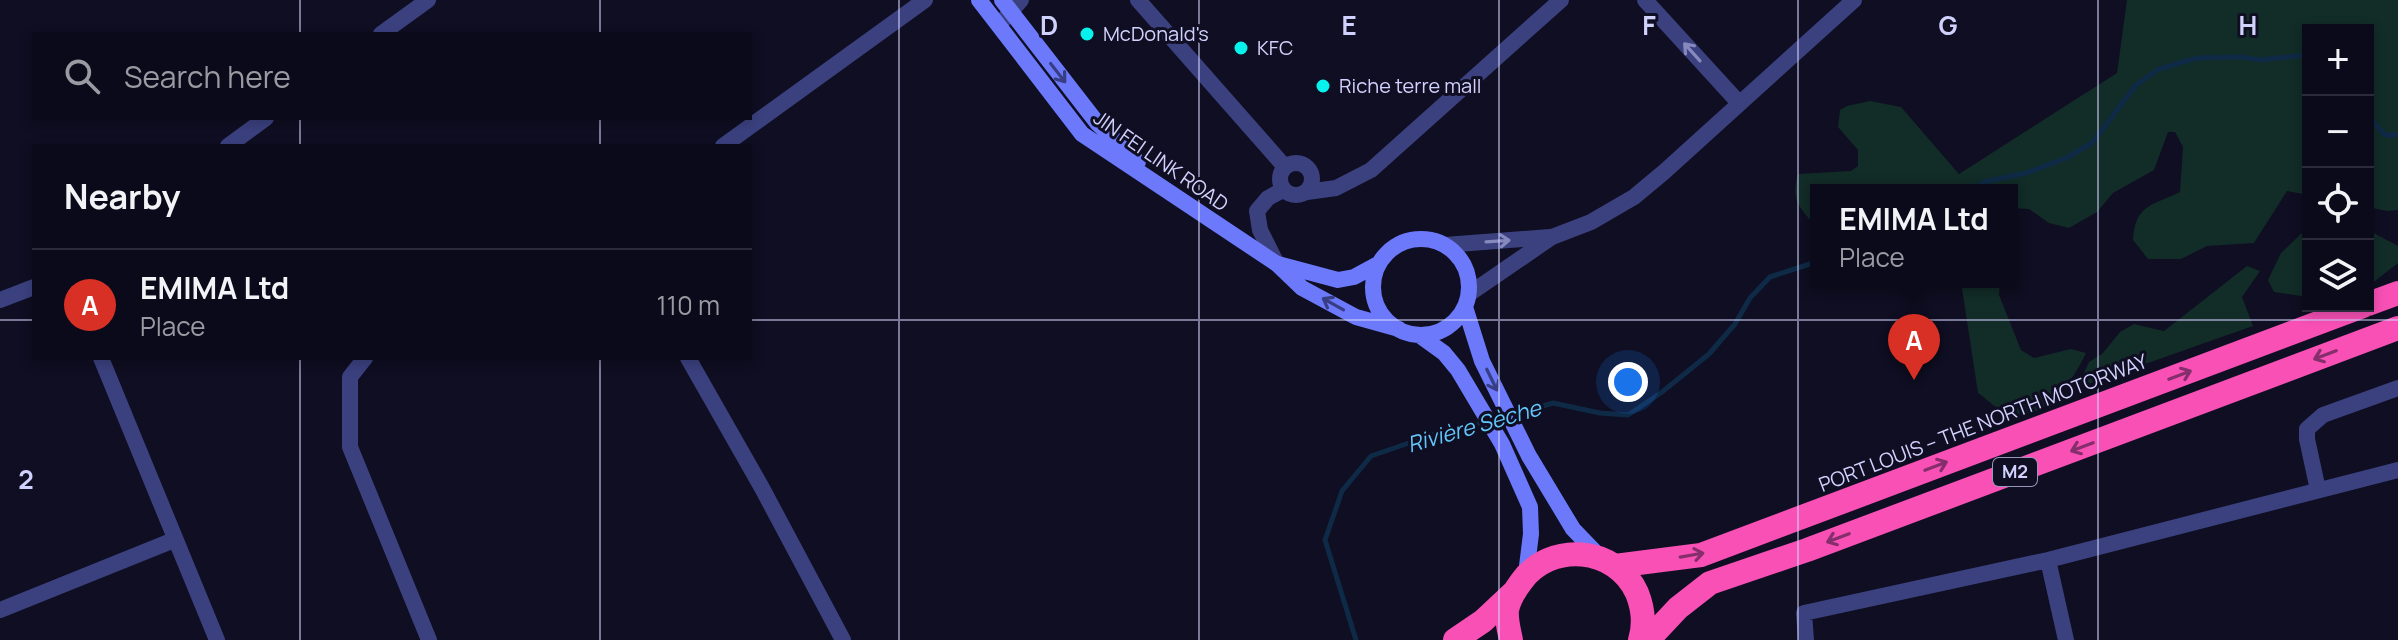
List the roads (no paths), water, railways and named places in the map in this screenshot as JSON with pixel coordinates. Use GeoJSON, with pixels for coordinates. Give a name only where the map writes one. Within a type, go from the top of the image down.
{"type":"FeatureCollection","features":[{"type":"Feature","properties":{"kind":"highway","name":"PORT LOUIS – THE NORTH MOTORWAY"},"geometry":{"type":"LineString","coordinates":[[2374,302],[2398,293]]}},
{"type":"Feature","properties":{"kind":"highway","name":"PORT LOUIS – THE NORTH MOTORWAY"},"geometry":{"type":"LineString","coordinates":[[1609,562],[1701,555],[2347,312]]}},
{"type":"Feature","properties":{"kind":"highway","name":"M2"},"geometry":{"type":"LineString","coordinates":[[1648,640],[1678,608],[1710,583],[1807,550],[2398,328]]}},
{"type":"Feature","properties":{"kind":"highway","name":"M2"},"geometry":{"type":"LineString","coordinates":[[1455,640],[1483,621],[1543,562],[1562,555],[1582,553],[1609,562]]}},
{"type":"Feature","properties":{"kind":"highway"},"geometry":{"type":"LineString","coordinates":[[1609,562],[1632,583],[1642,605],[1644,629],[1640,640]]}},
{"type":"Feature","properties":{"kind":"highway"},"geometry":{"type":"LineString","coordinates":[[1511,640],[1507,608],[1521,582]]}},
{"type":"Feature","properties":{"kind":"main road","name":"JIN FEI LINK ROAD"},"geometry":{"type":"LineString","coordinates":[[979,0],[1082,134],[1277,264]]}},
{"type":"Feature","properties":{"kind":"main road"},"geometry":{"type":"LineString","coordinates":[[1011,4],[1104,130],[1164,189]]}},
{"type":"Feature","properties":{"kind":"main road"},"geometry":{"type":"LineString","coordinates":[[1082,134],[1104,130]]}},
{"type":"Feature","properties":{"kind":"main road"},"geometry":{"type":"LineString","coordinates":[[1277,264],[1338,280],[1354,277],[1378,264],[1400,243],[1415,239],[1431,239],[1457,254],[1468,273],[1467,301],[1482,361],[1555,502],[1573,529],[1609,562]]}},
{"type":"Feature","properties":{"kind":"main road"},"geometry":{"type":"LineString","coordinates":[[1277,264],[1302,288],[1356,317],[1419,335],[1444,353],[1458,370],[1502,444],[1530,507],[1531,534],[1521,582]]}},
{"type":"Feature","properties":{"kind":"main road"},"geometry":{"type":"LineString","coordinates":[[1378,264],[1373,294],[1378,308],[1399,329]]}},
{"type":"Feature","properties":{"kind":"main road"},"geometry":{"type":"LineString","coordinates":[[1419,335],[1438,332],[1454,322],[1467,301]]}},
{"type":"Feature","properties":{"kind":"street"},"geometry":{"type":"LineString","coordinates":[[384,32],[428,0]]}},
{"type":"Feature","properties":{"kind":"street"},"geometry":{"type":"LineString","coordinates":[[726,144],[925,0]]}},
{"type":"Feature","properties":{"kind":"street"},"geometry":{"type":"LineString","coordinates":[[1138,0],[1285,167]]}},
{"type":"Feature","properties":{"kind":"street"},"geometry":{"type":"LineString","coordinates":[[1355,179],[1331,178],[1299,163],[1285,167],[1279,178],[1283,190],[1295,196],[1336,188],[1355,179],[1371,170],[1561,0]]}},
{"type":"Feature","properties":{"kind":"street"},"geometry":{"type":"LineString","coordinates":[[1645,0],[1739,103]]}},
{"type":"Feature","properties":{"kind":"street"},"geometry":{"type":"LineString","coordinates":[[1467,301],[1552,237],[1591,222],[1634,197],[1854,0]]}},
{"type":"Feature","properties":{"kind":"street"},"geometry":{"type":"LineString","coordinates":[[999,25],[1011,4]]}},
{"type":"Feature","properties":{"kind":"street"},"geometry":{"type":"LineString","coordinates":[[231,144],[263,120]]}},
{"type":"Feature","properties":{"kind":"street"},"geometry":{"type":"LineString","coordinates":[[1307,192],[1313,181],[1311,171]]}},
{"type":"Feature","properties":{"kind":"street"},"geometry":{"type":"LineString","coordinates":[[1277,264],[1260,230],[1257,211],[1268,198],[1283,190]]}},
{"type":"Feature","properties":{"kind":"street"},"geometry":{"type":"LineString","coordinates":[[1445,245],[1552,237]]}},
{"type":"Feature","properties":{"kind":"street"},"geometry":{"type":"LineString","coordinates":[[0,300],[32,288]]}},
{"type":"Feature","properties":{"kind":"street"},"geometry":{"type":"LineString","coordinates":[[102,360],[217,640]]}},
{"type":"Feature","properties":{"kind":"street"},"geometry":{"type":"LineString","coordinates":[[363,360],[350,377],[350,447],[429,640]]}},
{"type":"Feature","properties":{"kind":"street"},"geometry":{"type":"LineString","coordinates":[[689,360],[843,640]]}},
{"type":"Feature","properties":{"kind":"street"},"geometry":{"type":"LineString","coordinates":[[2318,490],[2307,429],[2323,415],[2398,388]]}},
{"type":"Feature","properties":{"kind":"street"},"geometry":{"type":"LineString","coordinates":[[1806,640],[1804,613],[2048,560],[2398,470]]}},
{"type":"Feature","properties":{"kind":"street"},"geometry":{"type":"LineString","coordinates":[[0,610],[174,540]]}},
{"type":"Feature","properties":{"kind":"street"},"geometry":{"type":"LineString","coordinates":[[2048,560],[2066,640]]}},
{"type":"Feature","properties":{"kind":"waterway","name":"Rivière Sèche"},"geometry":{"type":"LineString","coordinates":[[1981,184],[2026,173],[2066,158],[2092,143],[2136,85],[2159,69],[2197,58],[2242,57],[2260,60],[2302,56]]}},
{"type":"Feature","properties":{"kind":"waterway","name":"Rivière Sèche"},"geometry":{"type":"LineString","coordinates":[[2374,123],[2385,135],[2398,135]]}},
{"type":"Feature","properties":{"kind":"waterway","name":"Rivière Sèche"},"geometry":{"type":"LineString","coordinates":[[1356,640],[1325,540],[1342,491],[1371,456],[1435,434],[1553,403],[1600,413],[1628,415],[1709,354],[1735,324],[1750,298],[1770,277],[1810,264]]}},
{"type":"Feature","properties":{"kind":"place","name":"McDonald's"},"geometry":{"type":"Point","coordinates":[1087,34]}},
{"type":"Feature","properties":{"kind":"place","name":"KFC"},"geometry":{"type":"Point","coordinates":[1241,48]}},
{"type":"Feature","properties":{"kind":"place","name":"Riche terre mall"},"geometry":{"type":"Point","coordinates":[1323,86]}},
{"type":"Feature","properties":{"kind":"place","name":"EMIMA Ltd"},"geometry":{"type":"Point","coordinates":[1914,380]}}]}
